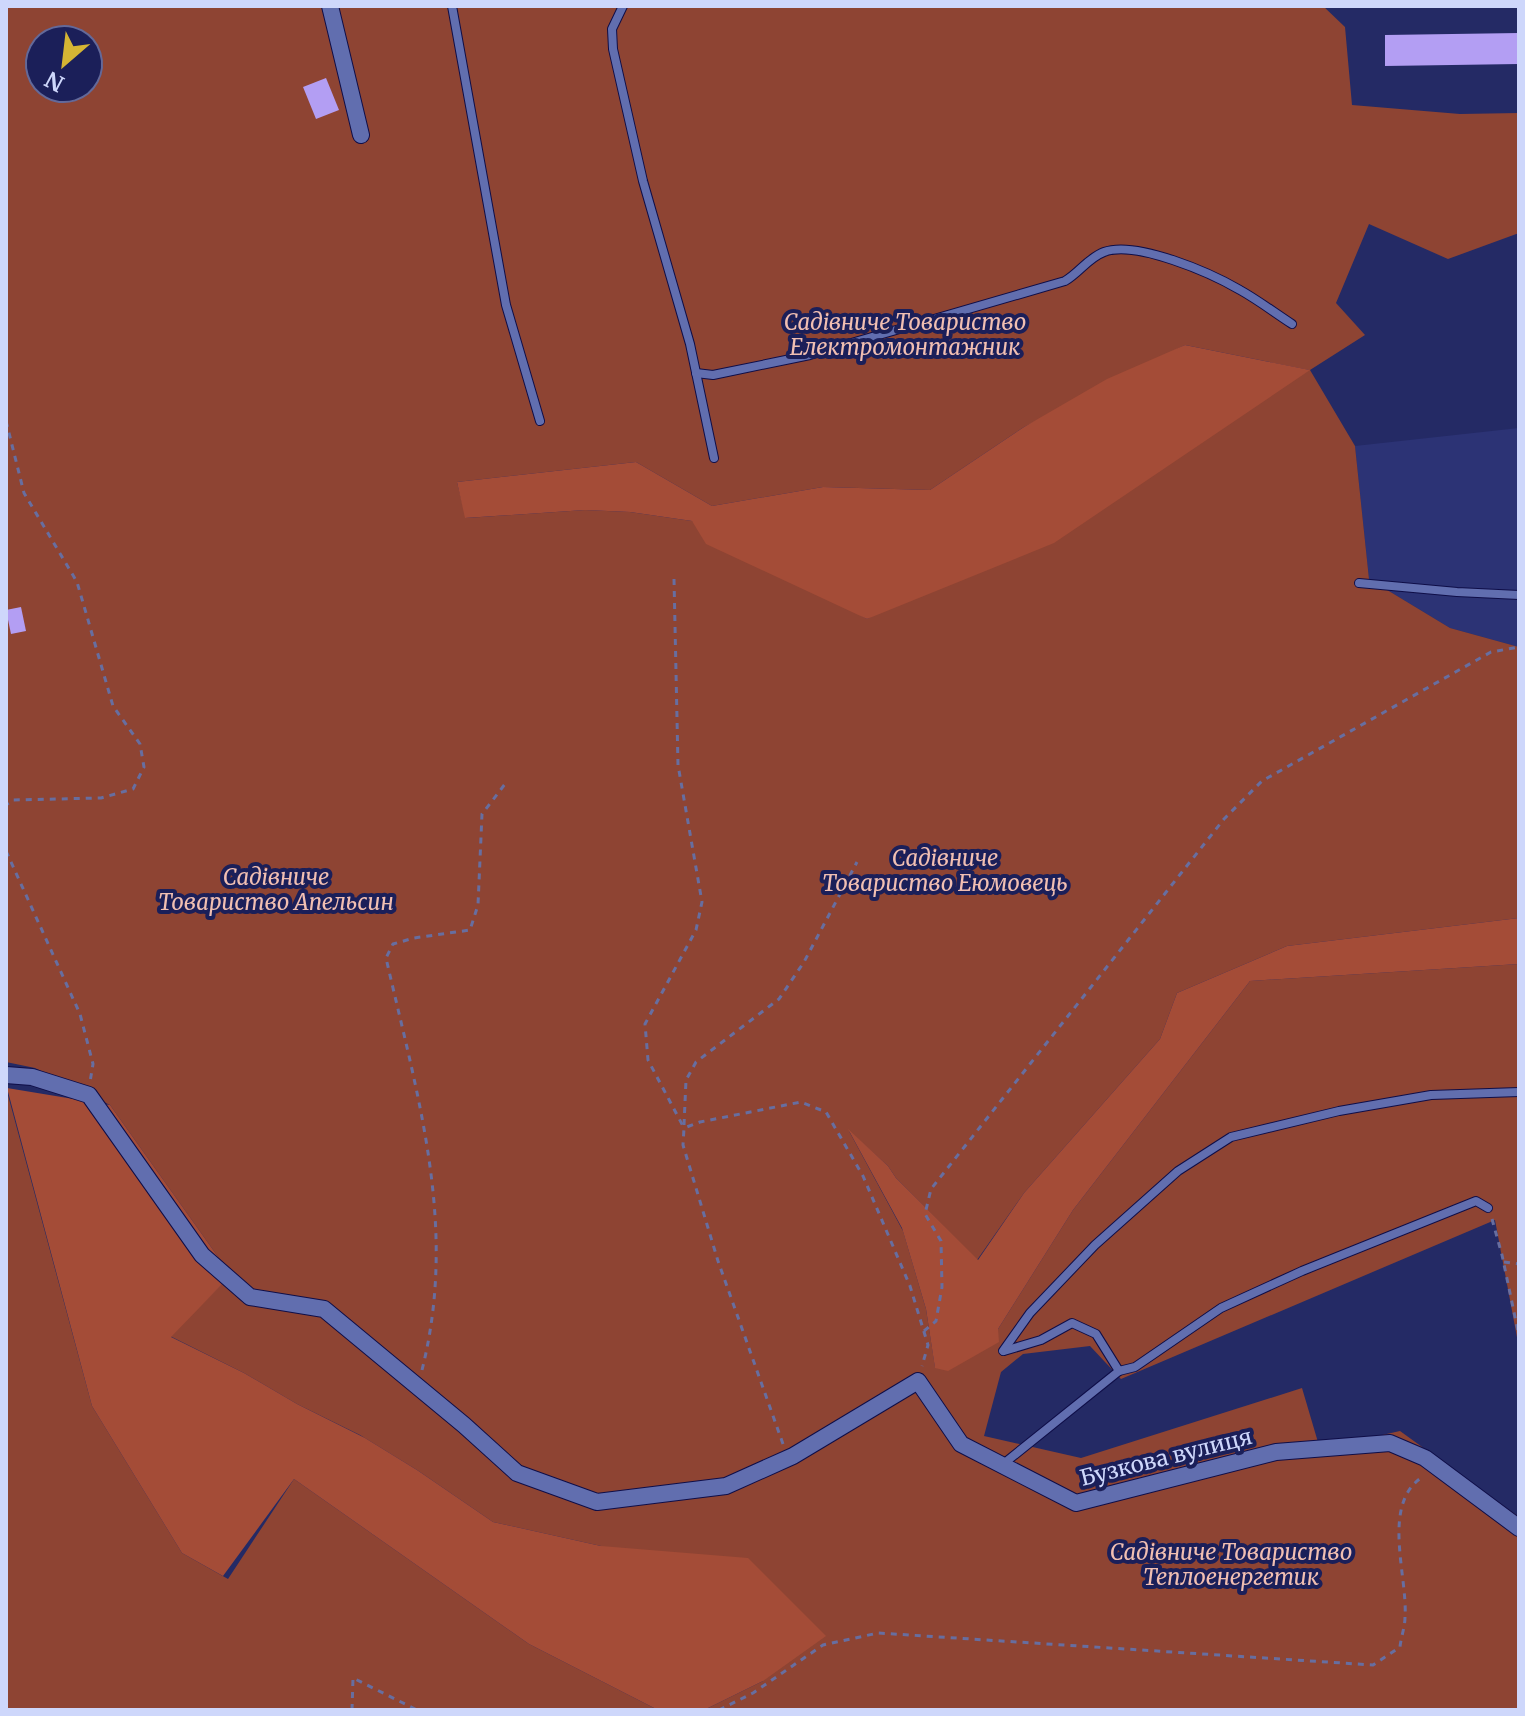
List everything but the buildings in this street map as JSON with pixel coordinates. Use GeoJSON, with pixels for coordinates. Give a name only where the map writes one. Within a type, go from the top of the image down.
{"type":"FeatureCollection","features":[{"type":"Feature","properties":{"kind":"street"},"geometry":{"type":"LineString","coordinates":[[330,6],[361,135]]}},
{"type":"Feature","properties":{"kind":"street"},"geometry":{"type":"LineString","coordinates":[[6,1075],[32,1077],[89,1095],[202,1255],[250,1297],[324,1309],[517,1473],[597,1502],[726,1486],[787,1457],[918,1381]]}},
{"type":"Feature","properties":{"kind":"street","name":"Бузкова вулиця"},"geometry":{"type":"LineString","coordinates":[[918,1381],[961,1444],[1076,1503],[1276,1452],[1390,1443],[1425,1458],[1519,1528]]}},
{"type":"Feature","properties":{"kind":"lane"},"geometry":{"type":"LineString","coordinates":[[452,6],[506,305],[540,421]]}},
{"type":"Feature","properties":{"kind":"lane"},"geometry":{"type":"LineString","coordinates":[[623,6],[612,29],[613,49],[643,181],[690,344],[714,458]]}},
{"type":"Feature","properties":{"kind":"lane"},"geometry":{"type":"LineString","coordinates":[[696,373],[713,375],[810,355],[1065,281],[1079,273],[1090,259],[1106,251],[1125,248],[1159,255],[1238,289],[1292,324]]}},
{"type":"Feature","properties":{"kind":"lane"},"geometry":{"type":"LineString","coordinates":[[1359,583],[1519,595]]}},
{"type":"Feature","properties":{"kind":"lane"},"geometry":{"type":"LineString","coordinates":[[1119,1371],[1096,1334],[1072,1323],[1041,1340],[1003,1351],[1030,1313],[1095,1245],[1178,1171],[1231,1137],[1339,1111],[1431,1095],[1519,1092]]}},
{"type":"Feature","properties":{"kind":"lane"},"geometry":{"type":"LineString","coordinates":[[1002,1465],[1119,1371],[1135,1367],[1221,1308],[1447,1211],[1476,1201],[1488,1208]]}},
{"type":"Feature","properties":{"kind":"path"},"geometry":{"type":"LineString","coordinates":[[6,421],[24,493],[77,582],[113,706],[140,744],[144,767],[133,789],[112,795],[101,798],[13,800],[6,805]]}},
{"type":"Feature","properties":{"kind":"path"},"geometry":{"type":"LineString","coordinates":[[674,579],[678,765],[702,902],[696,930],[645,1024],[648,1060],[684,1128]]}},
{"type":"Feature","properties":{"kind":"path"},"geometry":{"type":"LineString","coordinates":[[924,1331],[936,1321],[942,1287],[941,1241],[925,1214],[931,1189],[1224,819],[1262,781],[1491,652],[1519,647]]}},
{"type":"Feature","properties":{"kind":"path"},"geometry":{"type":"LineString","coordinates":[[418,1386],[430,1338],[438,1228],[428,1138],[386,958],[393,944],[470,930],[478,905],[482,814],[505,784]]}},
{"type":"Feature","properties":{"kind":"path"},"geometry":{"type":"LineString","coordinates":[[6,851],[80,1014],[93,1064],[89,1095]]}},
{"type":"Feature","properties":{"kind":"path"},"geometry":{"type":"LineString","coordinates":[[787,1457],[771,1403],[718,1261],[683,1145],[686,1080],[696,1062],[779,999],[804,962],[857,862]]}},
{"type":"Feature","properties":{"kind":"path"},"geometry":{"type":"LineString","coordinates":[[684,1128],[801,1102],[826,1112],[863,1176],[910,1286],[928,1345],[918,1381]]}},
{"type":"Feature","properties":{"kind":"path"},"geometry":{"type":"LineString","coordinates":[[1488,1208],[1504,1262],[1519,1336]]}},
{"type":"Feature","properties":{"kind":"path"},"geometry":{"type":"LineString","coordinates":[[1504,1262],[1519,1264]]}},
{"type":"Feature","properties":{"kind":"path"},"geometry":{"type":"LineString","coordinates":[[719,1710],[753,1693],[823,1645],[878,1633],[1373,1665],[1400,1647],[1406,1616],[1399,1521],[1412,1483],[1437,1468]]}},
{"type":"Feature","properties":{"kind":"path"},"geometry":{"type":"LineString","coordinates":[[352,1710],[353,1678],[417,1710]]}},
{"type":"Feature","properties":{"kind":"shaded area"},"geometry":{"type":"Polygon","coordinates":[[[1185,345],[1310,370],[1054,543],[867,619],[706,544],[692,521],[630,512],[585,510],[465,518],[457,482],[636,462],[712,506],[823,487],[930,490],[1024,427],[1107,379],[1185,345]]]}},
{"type":"Feature","properties":{"kind":"shaded area"},"geometry":{"type":"Polygon","coordinates":[[[1519,428],[1519,647],[1450,628],[1369,579],[1355,446],[1519,428]]]}},
{"type":"Feature","properties":{"kind":"shaded area"},"geometry":{"type":"Polygon","coordinates":[[[1519,918],[1519,964],[1250,981],[1073,1210],[998,1329],[999,1342],[948,1371],[935,1368],[926,1309],[902,1228],[848,1129],[978,1260],[1024,1193],[1160,1039],[1177,993],[1287,946],[1519,918]]]}},
{"type":"Feature","properties":{"kind":"shaded area"},"geometry":{"type":"Polygon","coordinates":[[[7,1088],[110,1105],[231,1275],[171,1337],[365,1438],[493,1522],[601,1546],[748,1558],[826,1636],[763,1681],[704,1710],[658,1710],[529,1644],[294,1479],[223,1576],[182,1553],[92,1406],[7,1088]]]}},
{"type":"Feature","properties":{"kind":"green space"},"geometry":{"type":"Polygon","coordinates":[[[6,6],[620,6],[618,15],[630,6],[1323,6],[1345,27],[1352,105],[1460,114],[1519,113],[1519,233],[1448,259],[1369,224],[1336,303],[1365,335],[1310,370],[1355,446],[1369,579],[1450,628],[1519,647],[1519,918],[1287,946],[1177,993],[1160,1039],[1024,1193],[977,1260],[896,1178],[888,1166],[849,1131],[903,1231],[926,1309],[935,1367],[998,1329],[1073,1210],[1250,981],[1519,964],[1519,1348],[1495,1220],[1121,1379],[1090,1346],[1023,1354],[1001,1372],[984,1436],[1081,1458],[1302,1388],[1320,1449],[1400,1431],[1519,1517],[1519,1710],[704,1710],[763,1681],[601,1546],[493,1522],[360,1435],[170,1336],[231,1275],[110,1105],[35,1068],[6,1062],[6,6]],[[1185,345],[1024,427],[930,490],[823,487],[712,506],[636,462],[457,482],[466,518],[585,510],[630,512],[692,521],[867,619],[1309,370],[1185,345]]]}},
{"type":"Feature","properties":{"kind":"green space"},"geometry":{"type":"Polygon","coordinates":[[[6,1088],[92,1406],[182,1553],[228,1579],[294,1479],[529,1644],[658,1710],[6,1710],[6,1088]]]}},
{"type":"Feature","properties":{"kind":"park label","name":"Садівниче Товариство Електромонтажник"},"geometry":{"type":"Point","coordinates":[905,334]}},
{"type":"Feature","properties":{"kind":"park label","name":"Садівниче Товариство Еюмовець"},"geometry":{"type":"Point","coordinates":[945,870]}},
{"type":"Feature","properties":{"kind":"park label","name":"Садівниче Товариство Апельсин"},"geometry":{"type":"Point","coordinates":[276,890]}},
{"type":"Feature","properties":{"kind":"park label","name":"Садівниче Товариство Теплоенергетик"},"geometry":{"type":"Point","coordinates":[1231,1564]}}]}
